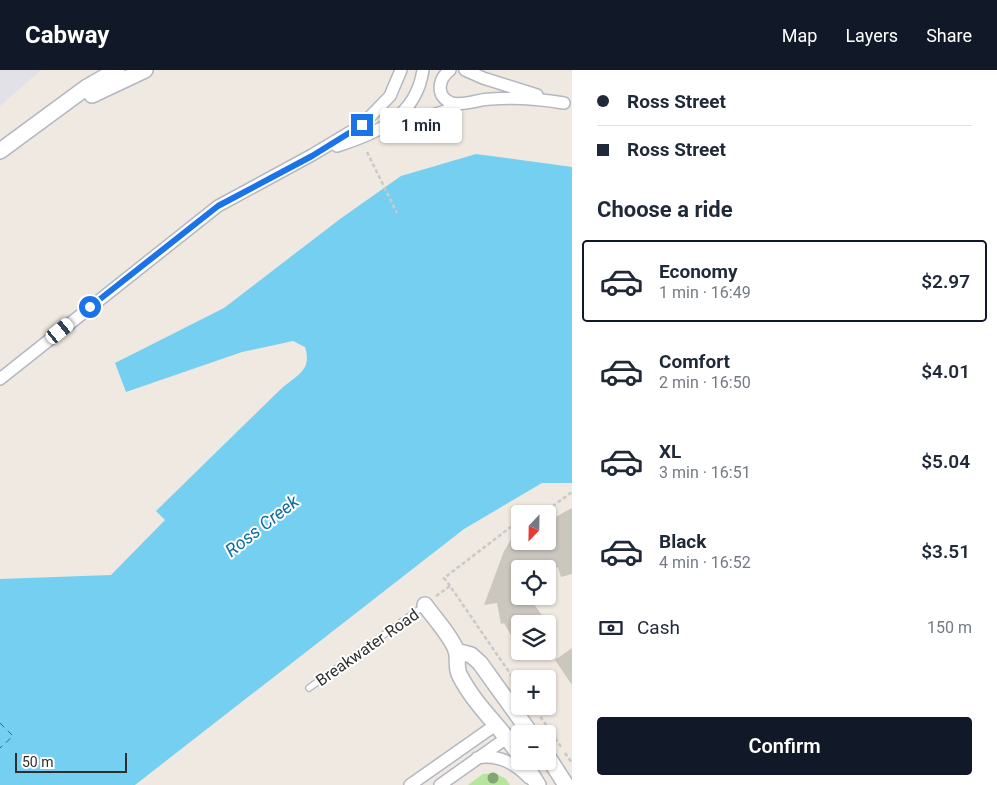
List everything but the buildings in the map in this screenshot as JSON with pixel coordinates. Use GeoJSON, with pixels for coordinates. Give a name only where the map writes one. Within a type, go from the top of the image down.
{"type":"FeatureCollection","features":[{"type":"Feature","properties":{"kind":"street"},"geometry":{"type":"LineString","coordinates":[[0,151],[87,87],[117,70]]}},
{"type":"Feature","properties":{"kind":"street"},"geometry":{"type":"LineString","coordinates":[[55,112],[145,70]]}},
{"type":"Feature","properties":{"kind":"street"},"geometry":{"type":"LineString","coordinates":[[0,379],[218,206],[312,156],[362,125],[390,96],[401,70]]}},
{"type":"Feature","properties":{"kind":"street"},"geometry":{"type":"LineString","coordinates":[[312,156],[376,133],[396,120],[407,108],[419,87],[423,70]]}},
{"type":"Feature","properties":{"kind":"street"},"geometry":{"type":"LineString","coordinates":[[470,71],[568,104]]}},
{"type":"Feature","properties":{"kind":"street"},"geometry":{"type":"LineString","coordinates":[[444,73],[439,86],[442,95],[450,102],[460,104],[476,100],[505,98],[568,104]]}},
{"type":"Feature","properties":{"kind":"street"},"geometry":{"type":"LineString","coordinates":[[390,96],[407,108]]}},
{"type":"Feature","properties":{"kind":"street"},"geometry":{"type":"LineString","coordinates":[[425,605],[456,651],[456,665],[460,678],[494,726],[511,742]]}},
{"type":"Feature","properties":{"kind":"street"},"geometry":{"type":"LineString","coordinates":[[456,651],[465,652],[476,658],[511,706]]}},
{"type":"Feature","properties":{"kind":"street"},"geometry":{"type":"LineString","coordinates":[[410,785],[511,714]]}},
{"type":"Feature","properties":{"kind":"street"},"geometry":{"type":"LineString","coordinates":[[440,785],[511,736]]}},
{"type":"Feature","properties":{"kind":"street"},"geometry":{"type":"LineString","coordinates":[[477,758],[490,756],[505,760],[518,768],[537,785]]}},
{"type":"Feature","properties":{"kind":"street"},"geometry":{"type":"LineString","coordinates":[[528,770],[537,785]]}},
{"type":"Feature","properties":{"kind":"street"},"geometry":{"type":"LineString","coordinates":[[553,770],[559,785]]}},
{"type":"Feature","properties":{"kind":"street"},"geometry":{"type":"LineString","coordinates":[[556,770],[566,785]]}},
{"type":"Feature","properties":{"kind":"lane"},"geometry":{"type":"LineString","coordinates":[[407,108],[424,115],[460,104]]}},
{"type":"Feature","properties":{"kind":"lane","name":"Breakwater Road"},"geometry":{"type":"LineString","coordinates":[[309,688],[425,605]]}},
{"type":"Feature","properties":{"kind":"path"},"geometry":{"type":"LineString","coordinates":[[366,152],[397,213]]}},
{"type":"Feature","properties":{"kind":"path"},"geometry":{"type":"LineString","coordinates":[[554,505],[572,492]]}},
{"type":"Feature","properties":{"kind":"path"},"geometry":{"type":"LineString","coordinates":[[511,527],[444,578],[511,675]]}},
{"type":"Feature","properties":{"kind":"path"},"geometry":{"type":"LineString","coordinates":[[425,605],[450,586]]}},
{"type":"Feature","properties":{"kind":"path"},"geometry":{"type":"LineString","coordinates":[[539,715],[572,763]]}},
{"type":"Feature","properties":{"kind":"shaded area"},"geometry":{"type":"Polygon","coordinates":[[[0,70],[41,70],[0,106],[0,70]]]}},
{"type":"Feature","properties":{"kind":"green space"},"geometry":{"type":"Polygon","coordinates":[[[495,773],[506,779],[510,785],[468,785],[483,774],[495,773]]]}},
{"type":"Feature","properties":{"kind":"water","name":"Ross Creek"},"geometry":{"type":"Polygon","coordinates":[[[476,154],[572,167],[572,483],[542,483],[464,529],[135,785],[0,785],[0,579],[111,575],[165,520],[156,511],[283,387],[303,370],[307,361],[307,355],[305,347],[293,341],[242,352],[126,392],[115,363],[224,308],[340,219],[401,176],[476,154]]]}},
{"type":"Feature","properties":{"kind":"ferry route"},"geometry":{"type":"LineString","coordinates":[[0,723],[13,736],[0,748]]}},
{"type":"Feature","properties":{"kind":"route"},"geometry":{"type":"LineString","coordinates":[[90,307],[218,206],[312,156],[362,125]]}}]}
